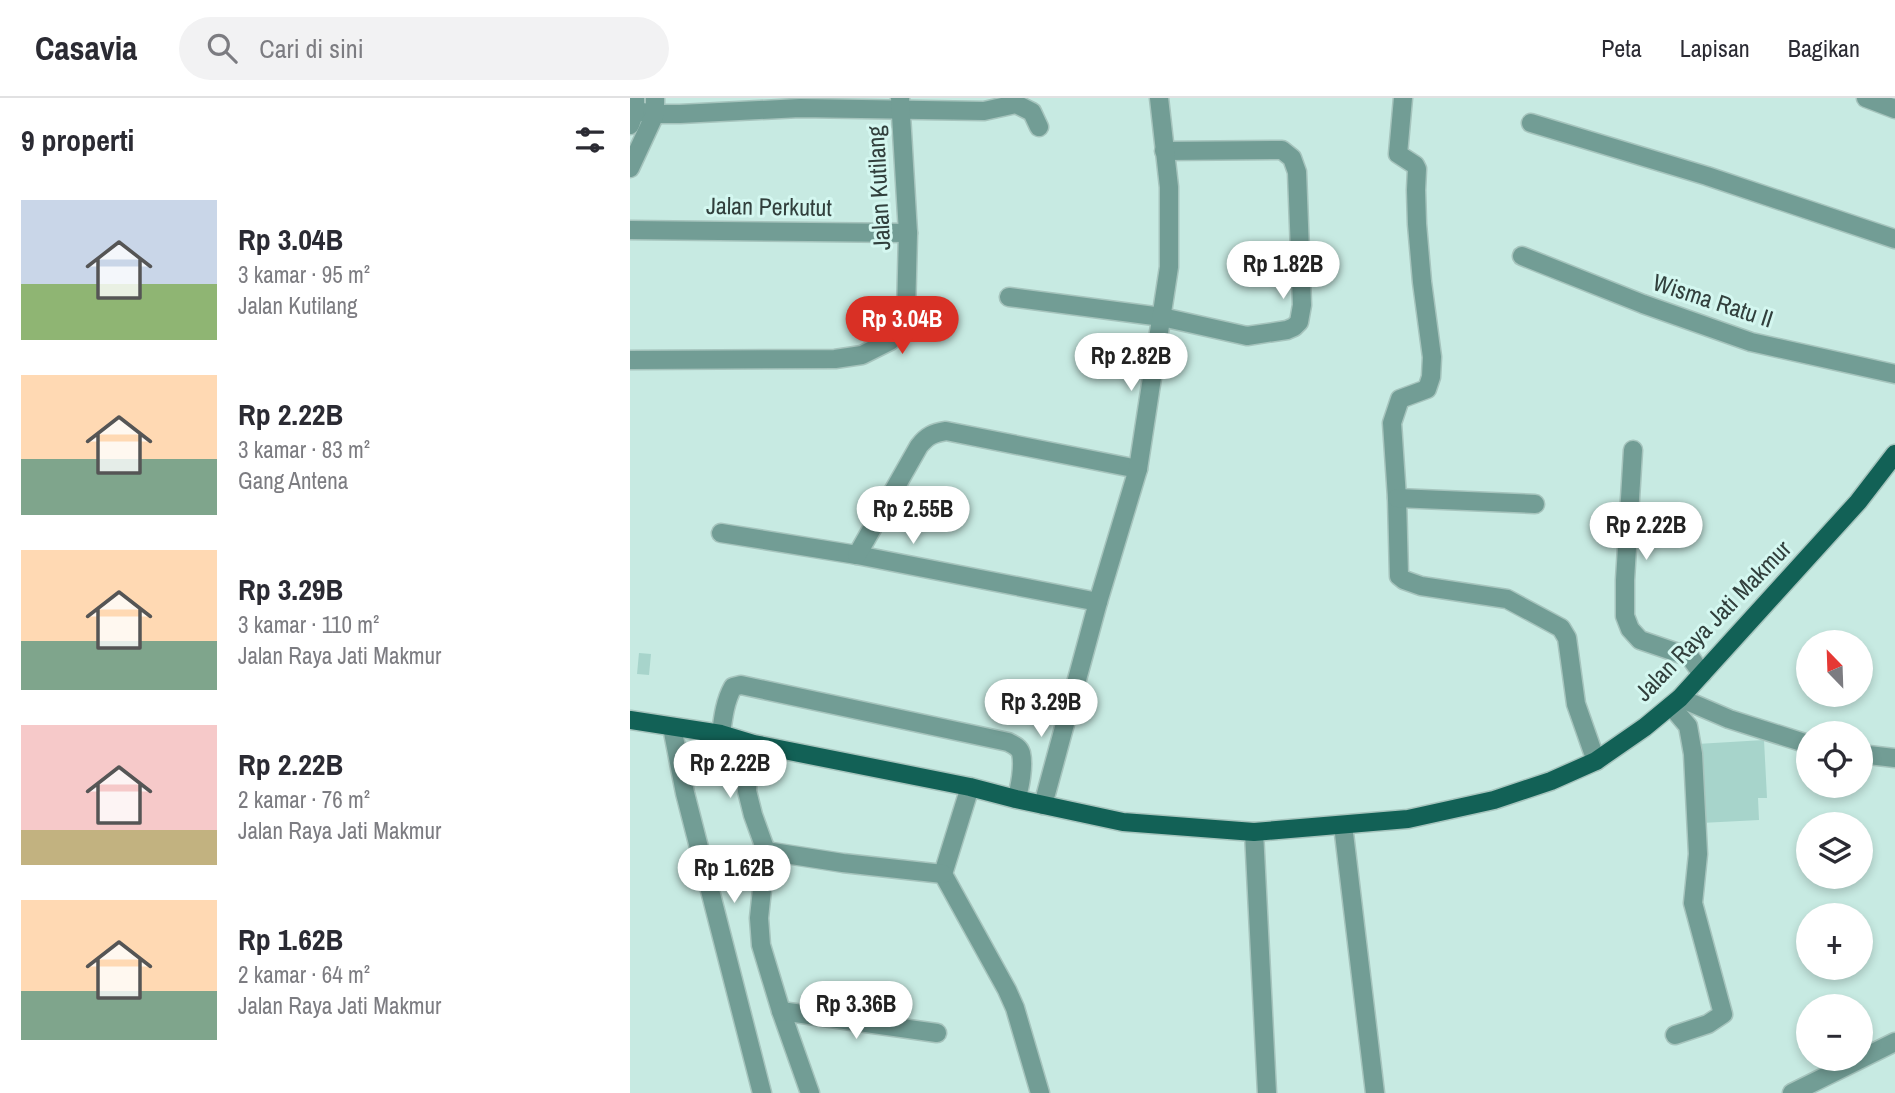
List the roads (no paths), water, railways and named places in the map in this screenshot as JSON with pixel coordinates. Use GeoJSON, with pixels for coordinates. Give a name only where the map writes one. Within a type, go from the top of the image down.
{"type":"FeatureCollection","features":[{"type":"Feature","properties":{"kind":"main road","name":"Jalan Raya Jati Makmur"},"geometry":{"type":"LineString","coordinates":[[630,720],[721,734],[754,744],[970,787],[1124,822],[1254,832],[1408,819],[1494,800],[1551,781],[1596,761],[1645,727],[1676,702],[1702,674],[1858,502],[1895,454]]}},
{"type":"Feature","properties":{"kind":"street"},"geometry":{"type":"LineString","coordinates":[[1043,805],[1098,602],[1138,469],[1169,267],[1169,187],[1159,98]]}},
{"type":"Feature","properties":{"kind":"street"},"geometry":{"type":"LineString","coordinates":[[1403,98],[1398,154],[1417,169],[1417,224],[1432,367],[1427,389],[1400,399],[1392,423],[1399,576],[1421,586],[1507,599],[1561,628],[1567,639],[1576,704],[1596,761]]}},
{"type":"Feature","properties":{"kind":"street"},"geometry":{"type":"LineString","coordinates":[[1866,98],[1895,109]]}},
{"type":"Feature","properties":{"kind":"street"},"geometry":{"type":"LineString","coordinates":[[633,111],[655,106],[800,103],[900,104],[984,111],[1016,104],[1032,112],[1039,128]]}},
{"type":"Feature","properties":{"kind":"street","name":"Jalan Kutilang"},"geometry":{"type":"LineString","coordinates":[[630,360],[835,359],[862,355],[890,341],[902,329],[906,314],[908,233],[900,104]]}},
{"type":"Feature","properties":{"kind":"street"},"geometry":{"type":"LineString","coordinates":[[630,168],[655,106]]}},
{"type":"Feature","properties":{"kind":"street"},"geometry":{"type":"LineString","coordinates":[[1531,123],[1707,176],[1895,239]]}},
{"type":"Feature","properties":{"kind":"street"},"geometry":{"type":"LineString","coordinates":[[1009,297],[1162,317],[1247,336],[1294,327],[1299,322],[1302,305],[1297,172],[1292,158],[1282,150],[1164,150]]}},
{"type":"Feature","properties":{"kind":"street","name":"Jalan Perkutut"},"geometry":{"type":"LineString","coordinates":[[630,230],[908,233]]}},
{"type":"Feature","properties":{"kind":"street","name":"Wisma Ratu II"},"geometry":{"type":"LineString","coordinates":[[1522,256],[1643,304],[1751,342],[1895,374]]}},
{"type":"Feature","properties":{"kind":"street"},"geometry":{"type":"LineString","coordinates":[[857,555],[919,446],[926,437],[934,433],[946,431],[1138,469]]}},
{"type":"Feature","properties":{"kind":"street"},"geometry":{"type":"LineString","coordinates":[[1633,450],[1625,616],[1630,629],[1640,640],[1690,657],[1702,674]]}},
{"type":"Feature","properties":{"kind":"street"},"geometry":{"type":"LineString","coordinates":[[1397,498],[1535,504]]}},
{"type":"Feature","properties":{"kind":"street"},"geometry":{"type":"LineString","coordinates":[[720,533],[857,555],[1098,602]]}},
{"type":"Feature","properties":{"kind":"street"},"geometry":{"type":"LineString","coordinates":[[721,734],[729,694],[733,687],[741,685],[1008,742],[1016,746],[1021,754],[1021,786],[1016,799]]}},
{"type":"Feature","properties":{"kind":"street"},"geometry":{"type":"LineString","coordinates":[[1676,702],[1796,740]]}},
{"type":"Feature","properties":{"kind":"street"},"geometry":{"type":"LineString","coordinates":[[1675,1035],[1708,1024],[1723,1014],[1693,903],[1698,854],[1693,754],[1688,726],[1676,702]]}},
{"type":"Feature","properties":{"kind":"street"},"geometry":{"type":"LineString","coordinates":[[672,727],[685,793],[762,1093]]}},
{"type":"Feature","properties":{"kind":"street"},"geometry":{"type":"LineString","coordinates":[[754,744],[747,791],[766,851],[759,930],[761,945],[810,1093]]}},
{"type":"Feature","properties":{"kind":"street"},"geometry":{"type":"LineString","coordinates":[[1873,755],[1895,758]]}},
{"type":"Feature","properties":{"kind":"street"},"geometry":{"type":"LineString","coordinates":[[970,787],[943,874],[1015,1008],[1040,1093]]}},
{"type":"Feature","properties":{"kind":"street"},"geometry":{"type":"LineString","coordinates":[[1343,825],[1375,1093]]}},
{"type":"Feature","properties":{"kind":"street"},"geometry":{"type":"LineString","coordinates":[[1254,832],[1267,1093]]}},
{"type":"Feature","properties":{"kind":"street"},"geometry":{"type":"LineString","coordinates":[[766,851],[943,874]]}},
{"type":"Feature","properties":{"kind":"street"},"geometry":{"type":"LineString","coordinates":[[781,1011],[937,1033]]}},
{"type":"Feature","properties":{"kind":"street"},"geometry":{"type":"LineString","coordinates":[[1792,1093],[1895,1042]]}}]}
